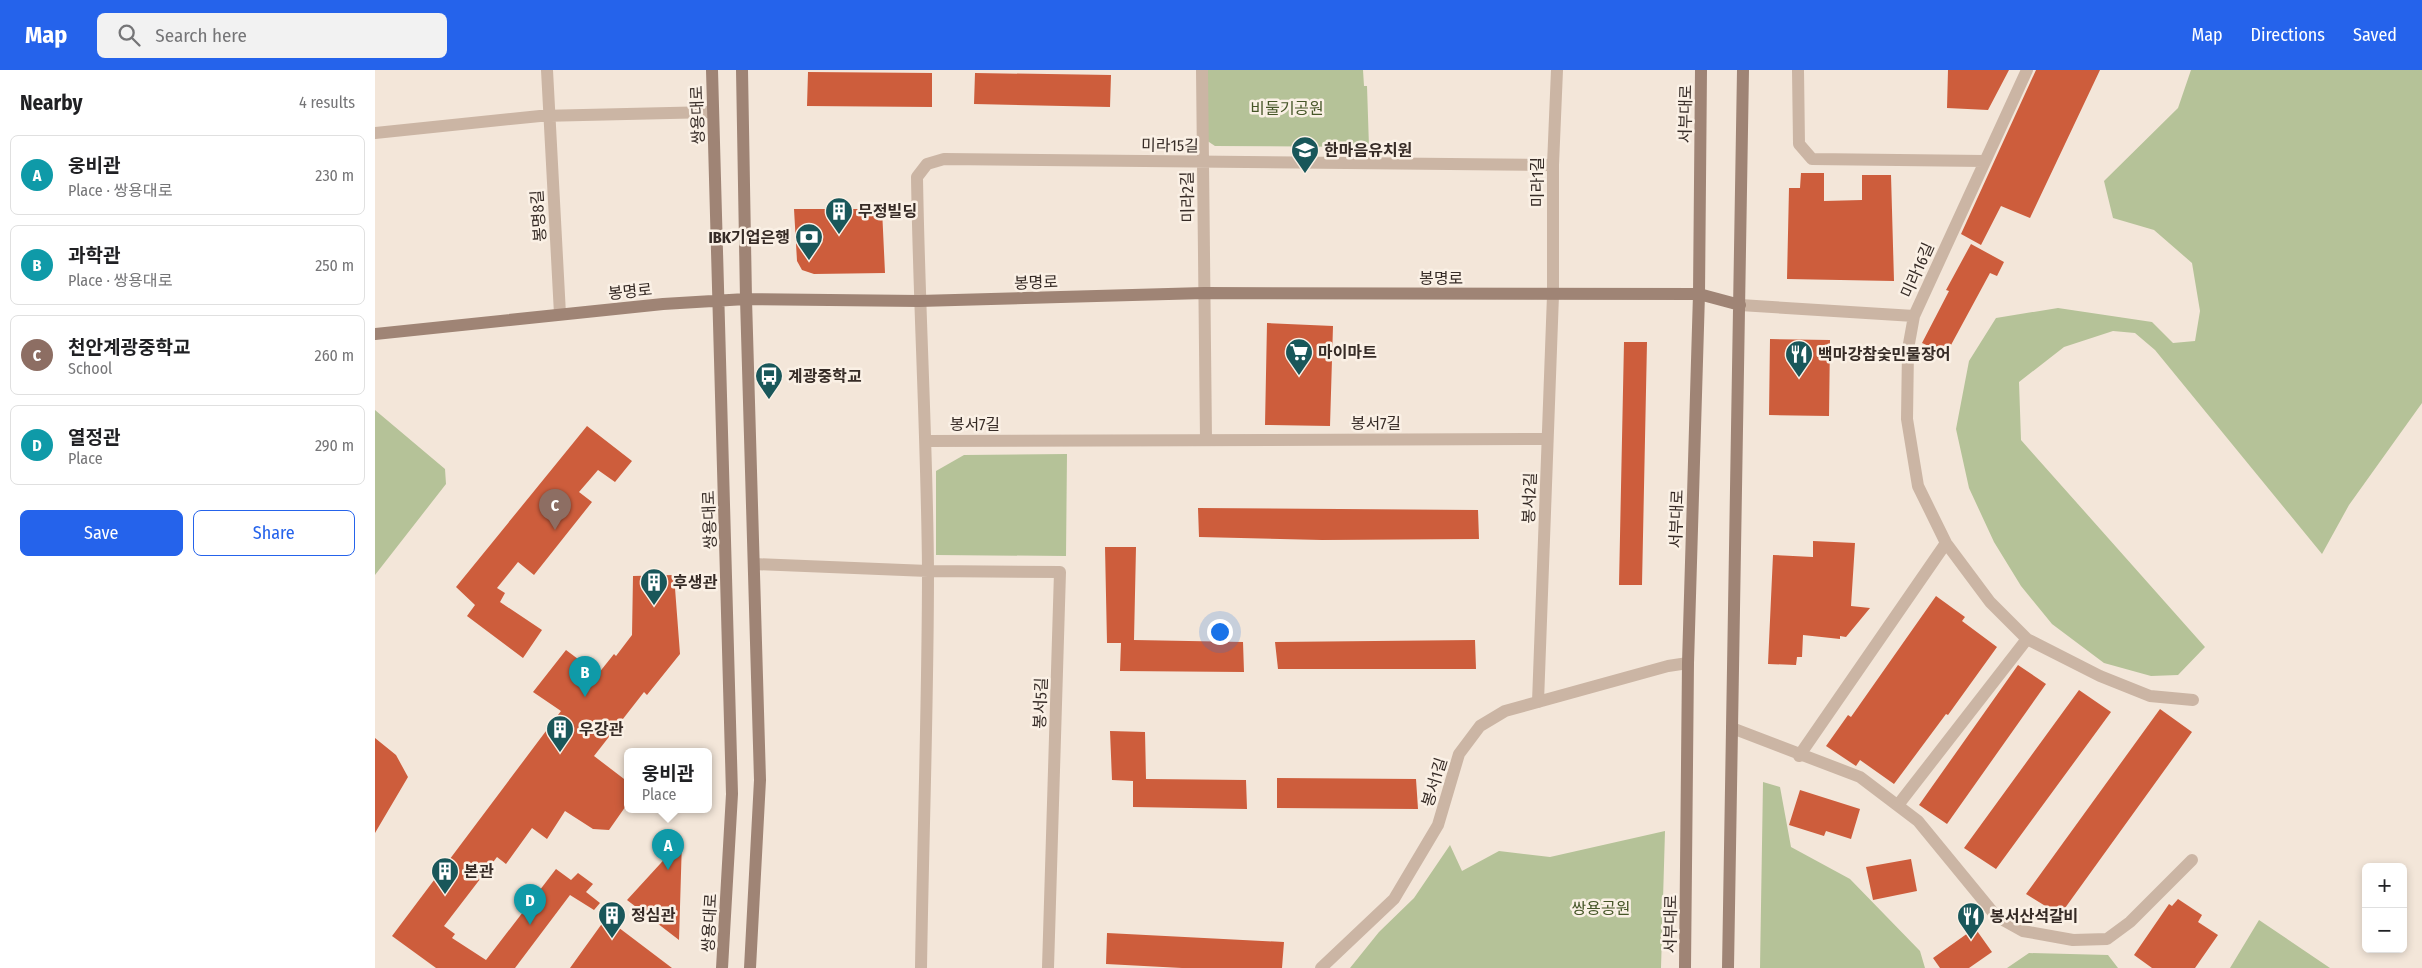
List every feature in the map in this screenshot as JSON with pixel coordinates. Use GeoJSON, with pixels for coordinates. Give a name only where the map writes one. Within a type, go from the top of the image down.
{"type":"FeatureCollection","features":[{"type":"Feature","properties":{"kind":"main road","name":"쌍용대로"},"geometry":{"type":"LineString","coordinates":[[712,70],[733,794],[722,968]]}},
{"type":"Feature","properties":{"kind":"main road"},"geometry":{"type":"LineString","coordinates":[[743,70],[746,299],[760,780],[751,968]]}},
{"type":"Feature","properties":{"kind":"main road","name":"서부대로"},"geometry":{"type":"LineString","coordinates":[[1685,968],[1688,663],[1699,294],[1701,70]]}},
{"type":"Feature","properties":{"kind":"main road"},"geometry":{"type":"LineString","coordinates":[[1728,968],[1743,70]]}},
{"type":"Feature","properties":{"kind":"main road","name":"봉명로"},"geometry":{"type":"LineString","coordinates":[[375,334],[560,314],[746,299],[919,301],[1204,293],[1699,294],[1740,305]]}},
{"type":"Feature","properties":{"kind":"street","name":"봉명8길"},"geometry":{"type":"LineString","coordinates":[[547,70],[560,314]]}},
{"type":"Feature","properties":{"kind":"street","name":"미라2길"},"geometry":{"type":"LineString","coordinates":[[1202,70],[1204,293]]}},
{"type":"Feature","properties":{"kind":"street","name":"미라1길"},"geometry":{"type":"LineString","coordinates":[[1553,295],[1553,165],[1557,70]]}},
{"type":"Feature","properties":{"kind":"street"},"geometry":{"type":"LineString","coordinates":[[1799,70],[1799,144],[1812,159],[1984,161]]}},
{"type":"Feature","properties":{"kind":"street","name":"미라16길"},"geometry":{"type":"LineString","coordinates":[[1740,305],[1915,316],[2027,70]]}},
{"type":"Feature","properties":{"kind":"street"},"geometry":{"type":"LineString","coordinates":[[375,133],[548,116],[713,112]]}},
{"type":"Feature","properties":{"kind":"street","name":"미라15길"},"geometry":{"type":"LineString","coordinates":[[919,301],[917,176],[927,164],[944,159],[1553,165]]}},
{"type":"Feature","properties":{"kind":"street"},"geometry":{"type":"LineString","coordinates":[[1204,293],[1205,439]]}},
{"type":"Feature","properties":{"kind":"street","name":"봉서2길"},"geometry":{"type":"LineString","coordinates":[[1538,702],[1553,295]]}},
{"type":"Feature","properties":{"kind":"street"},"geometry":{"type":"LineString","coordinates":[[919,301],[926,441],[928,571],[921,968]]}},
{"type":"Feature","properties":{"kind":"street"},"geometry":{"type":"LineString","coordinates":[[1915,316],[1908,350],[1907,420],[1918,486],[1946,542],[1990,602],[2027,639],[2100,676],[2149,696],[2193,700]]}},
{"type":"Feature","properties":{"kind":"street","name":"봉서7길"},"geometry":{"type":"LineString","coordinates":[[926,441],[1547,439]]}},
{"type":"Feature","properties":{"kind":"street"},"geometry":{"type":"LineString","coordinates":[[1799,756],[1946,542]]}},
{"type":"Feature","properties":{"kind":"street","name":"봉서5길"},"geometry":{"type":"LineString","coordinates":[[754,564],[928,571],[1060,572],[1048,968]]}},
{"type":"Feature","properties":{"kind":"street"},"geometry":{"type":"LineString","coordinates":[[1898,805],[2027,639]]}},
{"type":"Feature","properties":{"kind":"street","name":"봉서1길"},"geometry":{"type":"LineString","coordinates":[[1321,968],[1394,899],[1439,825],[1459,754],[1480,726],[1505,711],[1668,666],[1688,663]]}},
{"type":"Feature","properties":{"kind":"street"},"geometry":{"type":"LineString","coordinates":[[1732,728],[1799,756],[1860,777],[1918,822],[1995,916],[2023,931],[2073,940],[2107,939],[2130,922],[2192,860]]}},
{"type":"Feature","properties":{"kind":"green space","name":"비둘기공원"},"geometry":{"type":"Polygon","coordinates":[[[1206,70],[1363,70],[1364,86],[1367,86],[1369,147],[1215,146],[1206,140],[1206,70]]]}},
{"type":"Feature","properties":{"kind":"green space"},"geometry":{"type":"Polygon","coordinates":[[[2191,70],[2422,70],[2422,403],[2349,505],[2322,554],[2155,350],[2135,333],[2113,331],[2064,347],[2019,382],[2021,440],[2205,647],[2178,675],[2151,676],[2104,663],[2052,624],[2021,586],[1994,542],[1969,488],[1956,429],[1969,361],[1996,318],[2058,308],[2152,322],[2173,343],[2195,341],[2200,311],[2192,263],[2154,230],[2113,218],[2104,181],[2178,108],[2191,70]]]}},
{"type":"Feature","properties":{"kind":"green space"},"geometry":{"type":"Polygon","coordinates":[[[375,410],[445,469],[446,484],[375,575],[375,410]]]}},
{"type":"Feature","properties":{"kind":"green space"},"geometry":{"type":"Polygon","coordinates":[[[1067,454],[1066,556],[936,555],[936,471],[964,455],[1067,454]]]}},
{"type":"Feature","properties":{"kind":"green space"},"geometry":{"type":"Polygon","coordinates":[[[1763,782],[1780,787],[1791,847],[1850,879],[1920,951],[1925,968],[1760,968],[1763,782]]]}},
{"type":"Feature","properties":{"kind":"green space","name":"쌍용공원"},"geometry":{"type":"Polygon","coordinates":[[[1665,831],[1661,968],[1350,968],[1379,932],[1414,898],[1450,845],[1462,871],[1499,851],[1550,857],[1665,831]]]}},
{"type":"Feature","properties":{"kind":"green space"},"geometry":{"type":"Polygon","coordinates":[[[2259,920],[2330,968],[2230,968],[2259,920]]]}},
{"type":"Feature","properties":{"kind":"green space"},"geometry":{"type":"Polygon","coordinates":[[[2029,953],[2108,955],[2118,968],[2007,968],[2029,953]]]}},
{"type":"Feature","properties":{"kind":"building"},"geometry":{"type":"Polygon","coordinates":[[[1948,70],[2009,70],[1988,110],[1947,108],[1948,70]]]}},
{"type":"Feature","properties":{"kind":"building"},"geometry":{"type":"Polygon","coordinates":[[[2036,70],[2100,70],[2030,218],[2001,206],[1981,245],[1961,234],[2036,70]]]}},
{"type":"Feature","properties":{"kind":"building"},"geometry":{"type":"Polygon","coordinates":[[[808,72],[932,73],[932,107],[807,106],[808,72]]]}},
{"type":"Feature","properties":{"kind":"building"},"geometry":{"type":"Polygon","coordinates":[[[975,73],[1111,75],[1110,107],[974,104],[975,73]]]}},
{"type":"Feature","properties":{"kind":"building"},"geometry":{"type":"Polygon","coordinates":[[[1801,173],[1824,173],[1824,201],[1862,200],[1862,175],[1891,175],[1894,281],[1787,279],[1789,188],[1800,188],[1801,173]]]}},
{"type":"Feature","properties":{"kind":"building","name":"무정빌딩"},"geometry":{"type":"Polygon","coordinates":[[[794,209],[882,209],[885,273],[814,274],[802,270],[797,261],[794,209]]]}},
{"type":"Feature","properties":{"kind":"building"},"geometry":{"type":"Polygon","coordinates":[[[1971,244],[2004,262],[1997,276],[1990,273],[1951,345],[1931,347],[1922,343],[1949,291],[1946,290],[1971,244]]]}},
{"type":"Feature","properties":{"kind":"building","name":"마이마트"},"geometry":{"type":"Polygon","coordinates":[[[1267,323],[1333,326],[1330,426],[1265,425],[1267,323]]]}},
{"type":"Feature","properties":{"kind":"building","name":"백마강참숯민물장어"},"geometry":{"type":"Polygon","coordinates":[[[1770,339],[1830,340],[1829,416],[1769,415],[1770,339]]]}},
{"type":"Feature","properties":{"kind":"building"},"geometry":{"type":"Polygon","coordinates":[[[1624,342],[1647,342],[1642,585],[1619,585],[1624,342]]]}},
{"type":"Feature","properties":{"kind":"building"},"geometry":{"type":"Polygon","coordinates":[[[587,426],[632,461],[615,482],[598,470],[579,492],[592,502],[534,575],[518,562],[497,588],[505,593],[500,602],[542,630],[523,658],[467,616],[475,605],[456,587],[587,426]]]}},
{"type":"Feature","properties":{"kind":"building"},"geometry":{"type":"Polygon","coordinates":[[[1198,508],[1478,510],[1479,539],[1322,540],[1199,537],[1198,508]]]}},
{"type":"Feature","properties":{"kind":"building"},"geometry":{"type":"Polygon","coordinates":[[[1813,541],[1855,543],[1851,606],[1870,608],[1846,637],[1840,636],[1840,639],[1803,635],[1802,657],[1797,657],[1796,665],[1768,664],[1773,555],[1813,557],[1813,541]]]}},
{"type":"Feature","properties":{"kind":"building"},"geometry":{"type":"Polygon","coordinates":[[[1105,547],[1136,547],[1134,640],[1243,642],[1244,672],[1120,671],[1121,643],[1107,643],[1105,547]]]}},
{"type":"Feature","properties":{"kind":"building"},"geometry":{"type":"Polygon","coordinates":[[[674,575],[680,654],[647,695],[644,692],[594,756],[624,779],[624,809],[609,830],[593,829],[565,811],[547,839],[532,828],[506,864],[497,857],[444,926],[455,934],[452,938],[486,960],[556,869],[571,880],[578,873],[593,884],[586,892],[600,903],[594,910],[570,895],[515,968],[436,968],[392,936],[561,711],[533,692],[566,650],[598,674],[614,654],[616,656],[632,635],[633,576],[674,575]]]}},
{"type":"Feature","properties":{"kind":"building"},"geometry":{"type":"Polygon","coordinates":[[[1936,596],[1965,617],[1962,621],[1997,647],[1948,715],[1946,714],[1894,784],[1860,760],[1856,766],[1826,746],[1848,715],[1851,717],[1936,596]]]}},
{"type":"Feature","properties":{"kind":"building"},"geometry":{"type":"Polygon","coordinates":[[[1475,640],[1476,669],[1278,669],[1275,642],[1475,640]]]}},
{"type":"Feature","properties":{"kind":"building"},"geometry":{"type":"Polygon","coordinates":[[[2018,665],[2046,684],[1947,824],[1919,805],[2018,665]]]}},
{"type":"Feature","properties":{"kind":"building"},"geometry":{"type":"Polygon","coordinates":[[[2079,690],[2111,712],[1996,869],[1964,848],[2079,690]]]}},
{"type":"Feature","properties":{"kind":"building"},"geometry":{"type":"Polygon","coordinates":[[[2160,709],[2192,732],[2060,915],[2026,894],[2160,709]]]}},
{"type":"Feature","properties":{"kind":"building"},"geometry":{"type":"Polygon","coordinates":[[[1110,731],[1145,732],[1146,779],[1246,780],[1247,809],[1133,807],[1133,781],[1112,780],[1110,731]]]}},
{"type":"Feature","properties":{"kind":"building"},"geometry":{"type":"Polygon","coordinates":[[[375,738],[396,755],[408,777],[375,833],[375,738]]]}},
{"type":"Feature","properties":{"kind":"building"},"geometry":{"type":"Polygon","coordinates":[[[1277,778],[1416,779],[1418,809],[1277,808],[1277,778]]]}},
{"type":"Feature","properties":{"kind":"building"},"geometry":{"type":"Polygon","coordinates":[[[1800,790],[1860,809],[1851,839],[1826,831],[1824,836],[1789,825],[1800,790]]]}},
{"type":"Feature","properties":{"kind":"building"},"geometry":{"type":"Polygon","coordinates":[[[682,840],[679,940],[627,900],[682,840]]]}},
{"type":"Feature","properties":{"kind":"building"},"geometry":{"type":"Polygon","coordinates":[[[1911,859],[1917,891],[1873,900],[1866,867],[1911,859]]]}},
{"type":"Feature","properties":{"kind":"building"},"geometry":{"type":"Polygon","coordinates":[[[2178,899],[2202,915],[2198,922],[2218,935],[2195,968],[2152,968],[2134,955],[2169,904],[2172,906],[2178,899]]]}},
{"type":"Feature","properties":{"kind":"building","name":"정심관"},"geometry":{"type":"Polygon","coordinates":[[[606,918],[672,968],[570,968],[606,918]]]}},
{"type":"Feature","properties":{"kind":"building","name":"봉서산석갈비"},"geometry":{"type":"Polygon","coordinates":[[[1975,928],[1992,952],[1969,968],[1940,968],[1933,958],[1975,928]]]}},
{"type":"Feature","properties":{"kind":"building"},"geometry":{"type":"Polygon","coordinates":[[[1107,933],[1284,942],[1282,968],[1182,968],[1106,964],[1107,933]]]}},
{"type":"Feature","properties":{"kind":"place","name":"한마음유치원"},"geometry":{"type":"Point","coordinates":[1305,174]}},
{"type":"Feature","properties":{"kind":"place","name":"무정빌딩"},"geometry":{"type":"Point","coordinates":[839,235]}},
{"type":"Feature","properties":{"kind":"place","name":"IBK기업은행"},"geometry":{"type":"Point","coordinates":[809,261]}},
{"type":"Feature","properties":{"kind":"place","name":"마이마트"},"geometry":{"type":"Point","coordinates":[1299,376]}},
{"type":"Feature","properties":{"kind":"place","name":"백마강참숯민물장어"},"geometry":{"type":"Point","coordinates":[1799,378]}},
{"type":"Feature","properties":{"kind":"place","name":"계광중학교"},"geometry":{"type":"Point","coordinates":[769,400]}},
{"type":"Feature","properties":{"kind":"place","name":"천안계광중학교"},"geometry":{"type":"Point","coordinates":[555,530]}},
{"type":"Feature","properties":{"kind":"place","name":"후생관"},"geometry":{"type":"Point","coordinates":[654,606]}},
{"type":"Feature","properties":{"kind":"place","name":"과학관"},"geometry":{"type":"Point","coordinates":[585,697]}},
{"type":"Feature","properties":{"kind":"place","name":"우강관"},"geometry":{"type":"Point","coordinates":[560,753]}},
{"type":"Feature","properties":{"kind":"place","name":"웅비관"},"geometry":{"type":"Point","coordinates":[668,870]}},
{"type":"Feature","properties":{"kind":"place","name":"본관"},"geometry":{"type":"Point","coordinates":[445,895]}},
{"type":"Feature","properties":{"kind":"place","name":"열정관"},"geometry":{"type":"Point","coordinates":[530,925]}},
{"type":"Feature","properties":{"kind":"place","name":"정심관"},"geometry":{"type":"Point","coordinates":[612,939]}},
{"type":"Feature","properties":{"kind":"place","name":"봉서산석갈비"},"geometry":{"type":"Point","coordinates":[1971,940]}}]}
